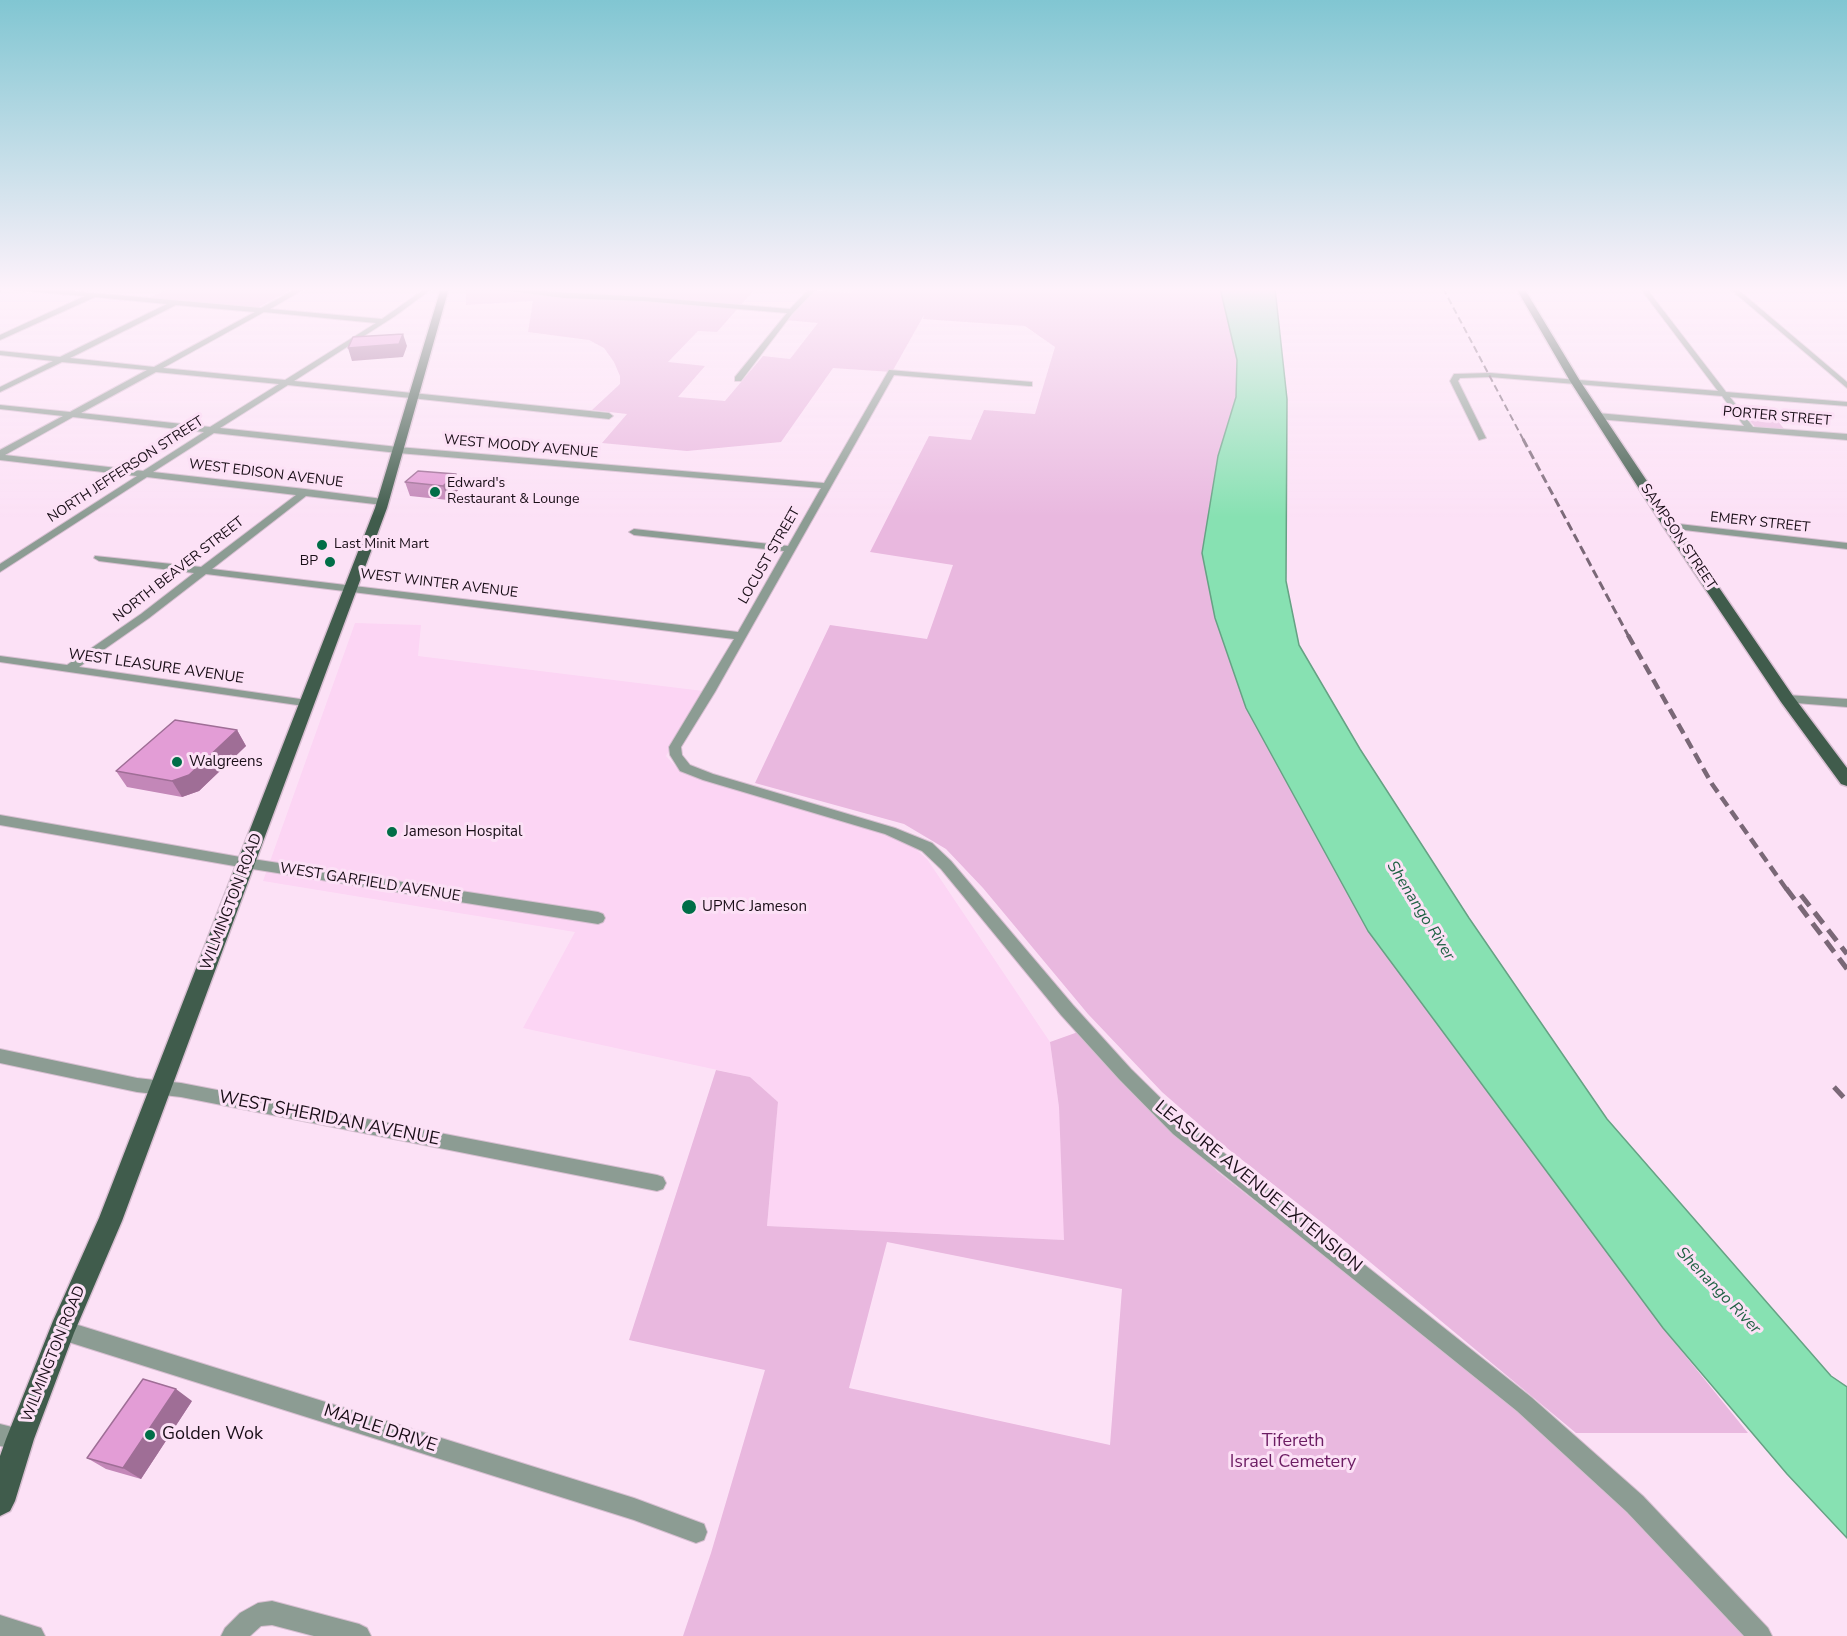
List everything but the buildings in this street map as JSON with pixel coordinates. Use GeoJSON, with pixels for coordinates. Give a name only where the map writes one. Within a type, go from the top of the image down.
{"type":"FeatureCollection","features":[{"type":"Feature","properties":{"kind":"main road","name":"WILMINGTON ROAD"},"geometry":{"type":"LineString","coordinates":[[0,1501],[10,1437],[62,1330],[110,1221],[351,589],[383,501],[423,364]]}},
{"type":"Feature","properties":{"kind":"main road","name":"SAMPSON STREET"},"geometry":{"type":"LineString","coordinates":[[1565,364],[1670,526],[1787,699],[1847,780]]}},
{"type":"Feature","properties":{"kind":"street"},"geometry":{"type":"LineString","coordinates":[[0,390],[50,364]]}},
{"type":"Feature","properties":{"kind":"street"},"geometry":{"type":"LineString","coordinates":[[111,364],[609,416]]}},
{"type":"Feature","properties":{"kind":"street"},"geometry":{"type":"LineString","coordinates":[[0,455],[163,364]]}},
{"type":"Feature","properties":{"kind":"street","name":"NORTH JEFFERSON STREET"},"geometry":{"type":"LineString","coordinates":[[0,569],[315,364]]}},
{"type":"Feature","properties":{"kind":"street"},"geometry":{"type":"LineString","coordinates":[[738,379],[750,364]]}},
{"type":"Feature","properties":{"kind":"street"},"geometry":{"type":"LineString","coordinates":[[1700,364],[1750,428]]}},
{"type":"Feature","properties":{"kind":"street"},"geometry":{"type":"LineString","coordinates":[[1822,364],[1847,386]]}},
{"type":"Feature","properties":{"kind":"street","name":"LOCUST STREET"},"geometry":{"type":"LineString","coordinates":[[676,755],[675,747],[828,486],[891,372],[1029,384]]}},
{"type":"Feature","properties":{"kind":"street"},"geometry":{"type":"LineString","coordinates":[[1482,438],[1454,381],[1457,376],[1468,374],[1575,381],[1847,404]]}},
{"type":"Feature","properties":{"kind":"street","name":"WEST MOODY AVENUE"},"geometry":{"type":"LineString","coordinates":[[0,406],[398,450],[828,486]]}},
{"type":"Feature","properties":{"kind":"street","name":"PORTER STREET"},"geometry":{"type":"LineString","coordinates":[[1598,416],[1847,437]]}},
{"type":"Feature","properties":{"kind":"street","name":"WEST EDISON AVENUE"},"geometry":{"type":"LineString","coordinates":[[0,455],[383,501]]}},
{"type":"Feature","properties":{"kind":"street","name":"NORTH BEAVER STREET"},"geometry":{"type":"LineString","coordinates":[[69,669],[145,616],[305,492]]}},
{"type":"Feature","properties":{"kind":"street","name":"EMERY STREET"},"geometry":{"type":"LineString","coordinates":[[1670,526],[1847,546]]}},
{"type":"Feature","properties":{"kind":"street"},"geometry":{"type":"LineString","coordinates":[[634,532],[790,549]]}},
{"type":"Feature","properties":{"kind":"street","name":"WEST WINTER AVENUE"},"geometry":{"type":"LineString","coordinates":[[99,558],[741,636]]}},
{"type":"Feature","properties":{"kind":"street","name":"WEST LEASURE AVENUE"},"geometry":{"type":"LineString","coordinates":[[0,659],[307,704]]}},
{"type":"Feature","properties":{"kind":"street"},"geometry":{"type":"LineString","coordinates":[[1787,699],[1847,703]]}},
{"type":"Feature","properties":{"kind":"street","name":"LEASURE AVENUE EXTENSION"},"geometry":{"type":"LineString","coordinates":[[676,755],[686,768],[708,777],[890,831],[927,847],[946,865],[1067,1010],[1125,1074],[1179,1128],[1524,1404],[1635,1504],[1760,1636]]}},
{"type":"Feature","properties":{"kind":"street","name":"WEST GARFIELD AVENUE"},"geometry":{"type":"LineString","coordinates":[[0,820],[246,863],[598,918]]}},
{"type":"Feature","properties":{"kind":"street","name":"WEST SHERIDAN AVENUE"},"geometry":{"type":"LineString","coordinates":[[0,1056],[138,1085],[181,1090],[657,1183]]}},
{"type":"Feature","properties":{"kind":"street","name":"MAPLE DRIVE"},"geometry":{"type":"LineString","coordinates":[[62,1330],[634,1509],[696,1532]]}},
{"type":"Feature","properties":{"kind":"street"},"geometry":{"type":"LineString","coordinates":[[233,1636],[248,1621],[258,1615],[272,1613],[359,1636]]}},
{"type":"Feature","properties":{"kind":"street"},"geometry":{"type":"LineString","coordinates":[[0,1627],[33,1636]]}},
{"type":"Feature","properties":{"kind":"shaded area","name":"UPMC Jameson"},"geometry":{"type":"Polygon","coordinates":[[[355,623],[421,625],[418,656],[703,691],[666,756],[678,769],[694,776],[887,833],[910,844],[927,859],[1050,1042],[1059,1107],[1065,1240],[767,1226],[778,1102],[750,1077],[523,1028],[575,932],[263,881],[355,623]]]}},
{"type":"Feature","properties":{"kind":"green space"},"geometry":{"type":"Polygon","coordinates":[[[615,364],[705,366],[678,397],[725,401],[756,364],[896,364],[892,372],[833,368],[781,442],[687,451],[602,443],[627,414],[592,410],[620,384],[620,376],[615,364]]]}},
{"type":"Feature","properties":{"kind":"green space"},"geometry":{"type":"Polygon","coordinates":[[[1050,364],[1237,364],[1236,397],[1218,456],[1246,708],[1368,931],[1663,1328],[1748,1433],[1576,1433],[1329,1228],[1218,1141],[1162,1092],[1088,1014],[983,888],[946,849],[904,824],[755,783],[830,625],[927,639],[953,565],[870,552],[929,436],[971,440],[984,410],[1035,414],[1050,364]]]}},
{"type":"Feature","properties":{"kind":"green space"},"geometry":{"type":"Polygon","coordinates":[[[1737,405],[1766,406],[1785,430],[1755,427],[1737,405]]]}},
{"type":"Feature","properties":{"kind":"green space","name":"Tifereth Israel Cemetery"},"geometry":{"type":"Polygon","coordinates":[[[1078,1032],[1138,1098],[1218,1172],[1313,1247],[1332,1249],[1524,1404],[1760,1636],[683,1636],[711,1553],[765,1370],[629,1340],[716,1070],[750,1077],[778,1102],[767,1226],[1064,1240],[1059,1107],[1050,1042],[1078,1032]],[[887,1242],[849,1388],[1110,1445],[1122,1289],[887,1242]]]}},
{"type":"Feature","properties":{"kind":"water","name":"Shenango River"},"geometry":{"type":"Polygon","coordinates":[[[1237,364],[1283,364],[1287,399],[1286,581],[1299,645],[1360,749],[1469,918],[1607,1119],[1831,1376],[1847,1387],[1847,1538],[1787,1474],[1663,1328],[1368,931],[1246,708],[1215,618],[1202,553],[1218,456],[1236,397],[1237,364]]]}},
{"type":"Feature","properties":{"kind":"railway"},"geometry":{"type":"LineString","coordinates":[[1483,364],[1524,441]]}},
{"type":"Feature","properties":{"kind":"railway"},"geometry":{"type":"LineString","coordinates":[[1523,439],[1629,637]]}},
{"type":"Feature","properties":{"kind":"railway"},"geometry":{"type":"LineString","coordinates":[[1628,635],[1712,784],[1787,890]]}},
{"type":"Feature","properties":{"kind":"railway"},"geometry":{"type":"LineString","coordinates":[[1786,888],[1847,969]]}},
{"type":"Feature","properties":{"kind":"railway"},"geometry":{"type":"LineString","coordinates":[[1801,895],[1847,954]]}},
{"type":"Feature","properties":{"kind":"railway"},"geometry":{"type":"LineString","coordinates":[[1834,1087],[1847,1101]]}},
{"type":"Feature","properties":{"kind":"place","name":"Edward's Restaurant & Lounge"},"geometry":{"type":"Point","coordinates":[435,492]}},
{"type":"Feature","properties":{"kind":"place","name":"Last Minit Mart"},"geometry":{"type":"Point","coordinates":[322,545]}},
{"type":"Feature","properties":{"kind":"place","name":"BP"},"geometry":{"type":"Point","coordinates":[330,562]}},
{"type":"Feature","properties":{"kind":"place","name":"Walgreens"},"geometry":{"type":"Point","coordinates":[177,762]}},
{"type":"Feature","properties":{"kind":"place","name":"Jameson Hospital"},"geometry":{"type":"Point","coordinates":[392,832]}},
{"type":"Feature","properties":{"kind":"place","name":"UPMC Jameson"},"geometry":{"type":"Point","coordinates":[689,907]}},
{"type":"Feature","properties":{"kind":"place","name":"Golden Wok"},"geometry":{"type":"Point","coordinates":[150,1435]}}]}
